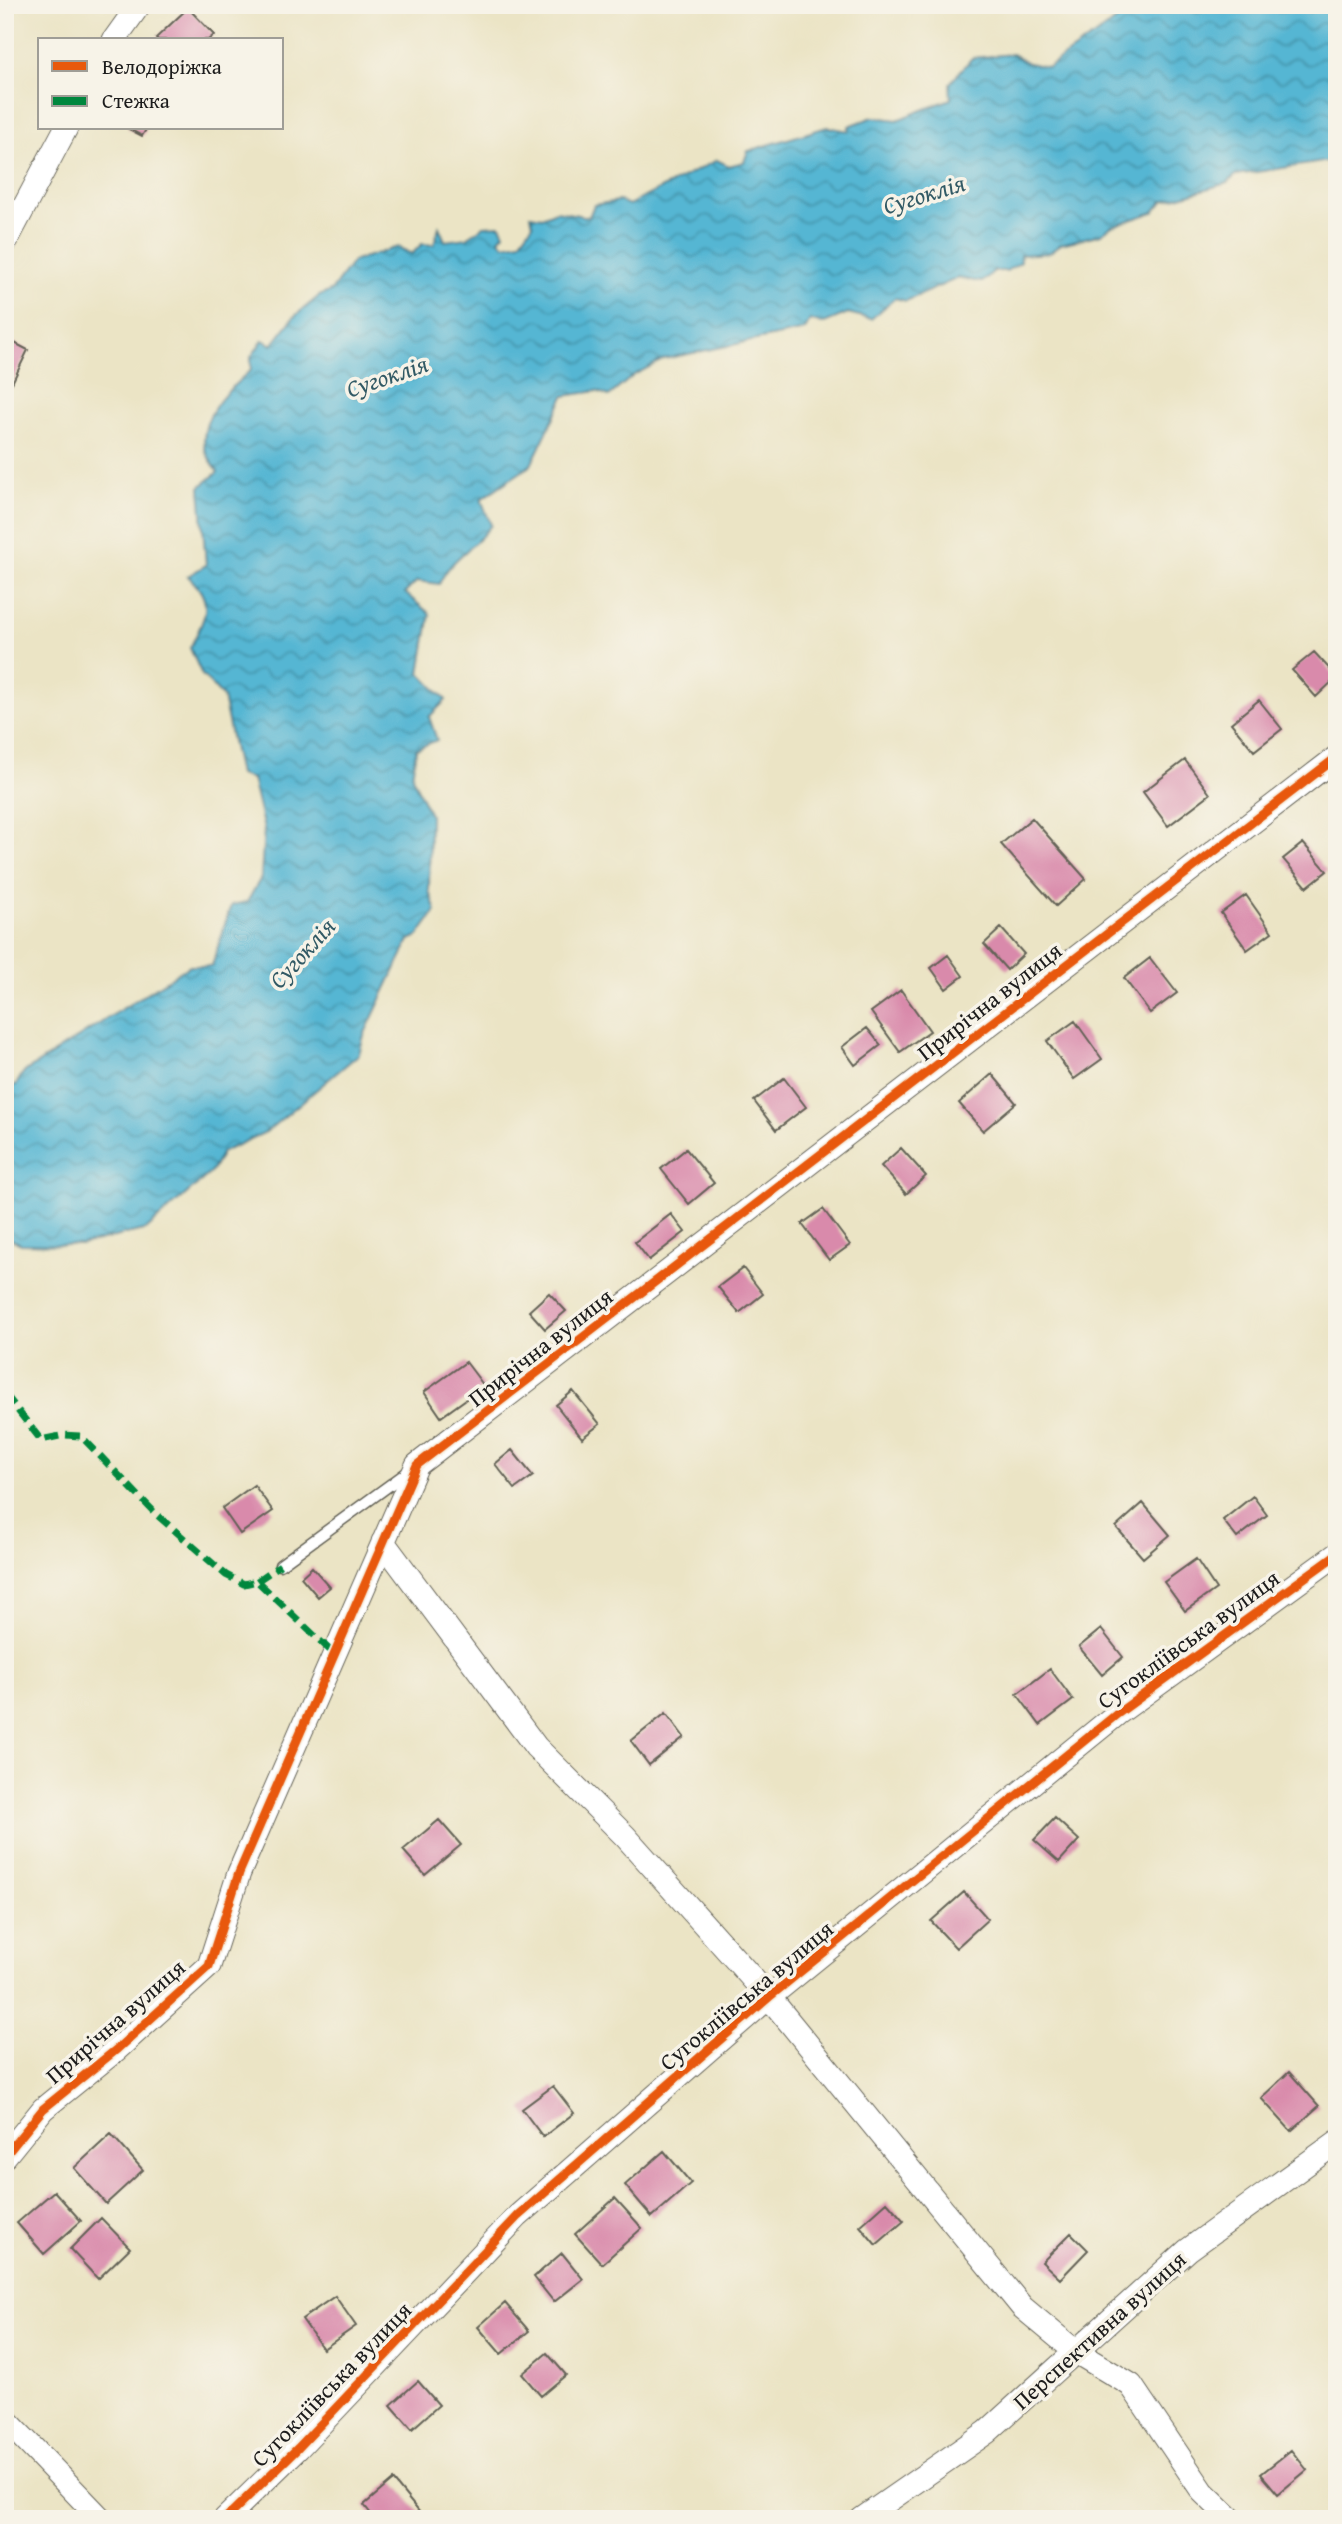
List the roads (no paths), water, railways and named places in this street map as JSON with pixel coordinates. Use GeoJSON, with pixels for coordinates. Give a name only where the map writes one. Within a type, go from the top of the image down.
{"type":"FeatureCollection","features":[{"type":"Feature","properties":{"kind":"street"},"geometry":{"type":"LineString","coordinates":[[115,38],[139,5]]}},
{"type":"Feature","properties":{"kind":"street"},"geometry":{"type":"LineString","coordinates":[[5,243],[65,130]]}},
{"type":"Feature","properties":{"kind":"street","name":"Прирічна вулиця"},"geometry":{"type":"LineString","coordinates":[[5,2156],[43,2109],[117,2049],[209,1966],[239,1873],[417,1465],[1337,757]]}},
{"type":"Feature","properties":{"kind":"street"},"geometry":{"type":"LineString","coordinates":[[383,1542],[536,1747],[625,1836],[769,1997],[1022,2307],[1076,2352],[1131,2385],[1203,2492],[1231,2519]]}},
{"type":"Feature","properties":{"kind":"street","name":"Сугокліївська вулиця"},"geometry":{"type":"LineString","coordinates":[[225,2519],[298,2448],[518,2216],[769,1997],[1117,1714],[1337,1554]]}},
{"type":"Feature","properties":{"kind":"street","name":"Перспективна вулиця"},"geometry":{"type":"LineString","coordinates":[[862,2519],[988,2432],[1188,2250],[1337,2142]]}},
{"type":"Feature","properties":{"kind":"street"},"geometry":{"type":"LineString","coordinates":[[5,2419],[101,2519]]}},
{"type":"Feature","properties":{"kind":"lane"},"geometry":{"type":"LineString","coordinates":[[279,1565],[417,1465]]}},
{"type":"Feature","properties":{"kind":"water","name":"Сугоклія"},"geometry":{"type":"Polygon","coordinates":[[[1163,5],[1337,5],[1337,160],[1236,175],[1227,183],[1163,201],[1154,212],[1112,226],[1101,234],[1061,244],[1049,253],[1020,255],[1021,262],[1006,271],[994,271],[982,282],[958,278],[906,301],[895,298],[871,319],[848,313],[822,324],[810,320],[805,330],[664,359],[634,375],[609,396],[597,391],[564,396],[531,465],[481,499],[491,525],[456,560],[439,584],[417,581],[405,593],[430,614],[420,673],[446,700],[429,717],[437,740],[416,749],[412,777],[430,815],[429,891],[436,911],[418,936],[409,940],[364,1035],[359,1054],[266,1132],[222,1152],[212,1171],[147,1229],[81,1245],[21,1244],[5,1236],[5,1087],[16,1085],[23,1073],[189,966],[212,966],[231,905],[247,902],[261,878],[264,829],[252,779],[239,775],[223,697],[202,675],[190,648],[203,619],[205,602],[188,576],[206,565],[200,487],[218,472],[205,448],[207,425],[218,404],[251,370],[251,357],[263,340],[272,345],[294,317],[319,296],[331,291],[353,261],[398,247],[412,254],[422,244],[434,245],[439,227],[445,241],[467,238],[484,226],[500,225],[504,233],[499,239],[504,245],[520,242],[533,224],[531,215],[542,217],[556,211],[589,217],[594,205],[619,201],[629,205],[717,160],[729,166],[744,162],[748,151],[827,127],[849,131],[849,126],[873,117],[897,120],[951,99],[950,83],[972,58],[1012,54],[1028,63],[1048,67],[1128,13],[1163,5]]]}}]}
